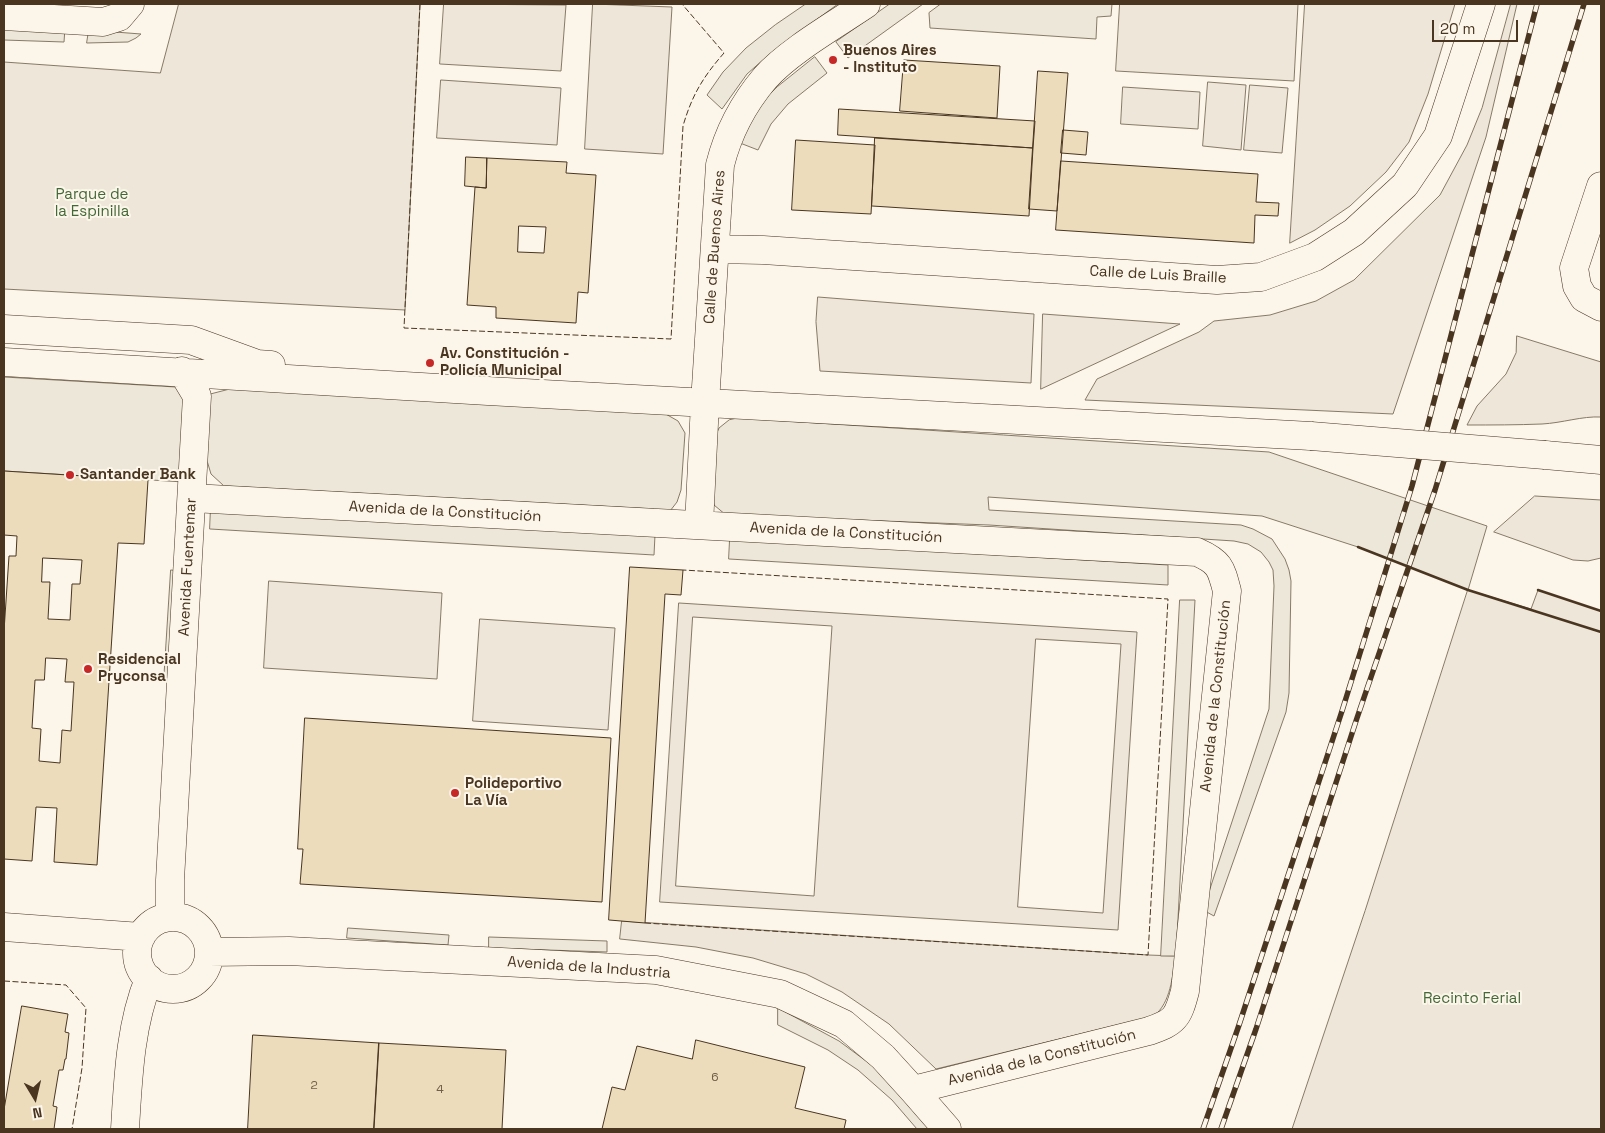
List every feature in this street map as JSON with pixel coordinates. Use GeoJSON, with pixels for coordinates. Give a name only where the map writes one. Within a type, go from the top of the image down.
{"type":"FeatureCollection","features":[{"type":"Feature","properties":{"kind":"street"},"geometry":{"type":"LineString","coordinates":[[4,16],[102,22],[119,18],[130,4]]}},
{"type":"Feature","properties":{"kind":"street","name":"Calle de Buenos Aires"},"geometry":{"type":"LineString","coordinates":[[705,403],[720,166],[725,145],[745,104],[766,77],[792,55],[866,4]]}},
{"type":"Feature","properties":{"kind":"street","name":"Calle de Luis Braille"},"geometry":{"type":"LineString","coordinates":[[715,249],[763,250],[1217,280],[1260,277],[1315,257],[1354,232],[1405,185],[1438,136],[1481,4]]}},
{"type":"Feature","properties":{"kind":"street"},"geometry":{"type":"LineString","coordinates":[[1601,186],[1574,268],[1577,286],[1584,298],[1601,307]]}},
{"type":"Feature","properties":{"kind":"street"},"geometry":{"type":"LineString","coordinates":[[4,329],[191,340],[257,364],[373,376],[413,386]]}},
{"type":"Feature","properties":{"kind":"street"},"geometry":{"type":"LineString","coordinates":[[4,362],[1311,436],[1601,460]]}},
{"type":"Feature","properties":{"kind":"street","name":"Avenida Fuentemar"},"geometry":{"type":"LineString","coordinates":[[170,917],[170,870],[197,396],[182,371]]}},
{"type":"Feature","properties":{"kind":"street"},"geometry":{"type":"LineString","coordinates":[[699,525],[705,403]]}},
{"type":"Feature","properties":{"kind":"street","name":"Avenida de la Constitución"},"geometry":{"type":"LineString","coordinates":[[192,498],[1197,552],[1212,558],[1222,572],[1227,591],[1185,991],[1180,1012],[1166,1025],[1149,1031],[913,1090]]}},
{"type":"Feature","properties":{"kind":"street"},"geometry":{"type":"LineString","coordinates":[[170,917],[187,921],[201,931],[207,941],[209,952],[207,964],[202,975],[182,988],[159,986],[149,979],[142,970],[138,960],[138,949],[146,929],[154,923],[170,917]]}},
{"type":"Feature","properties":{"kind":"street"},"geometry":{"type":"LineString","coordinates":[[4,927],[141,938]]}},
{"type":"Feature","properties":{"kind":"street","name":"Avenida de la Industria"},"geometry":{"type":"LineString","coordinates":[[209,952],[289,951],[656,970],[780,994],[844,1024],[883,1057],[946,1129]]}},
{"type":"Feature","properties":{"kind":"street"},"geometry":{"type":"LineString","coordinates":[[125,1129],[129,1074],[140,1000],[149,979]]}},
{"type":"Feature","properties":{"kind":"green space","name":"Parque de la Espinilla"},"geometry":{"type":"Polygon","coordinates":[[[179,4],[420,4],[405,310],[4,289],[4,62],[160,73],[179,4]]]}},
{"type":"Feature","properties":{"kind":"green space"},"geometry":{"type":"Polygon","coordinates":[[[444,4],[566,5],[561,71],[440,64],[444,4]]]}},
{"type":"Feature","properties":{"kind":"green space"},"geometry":{"type":"Polygon","coordinates":[[[593,4],[672,7],[663,154],[585,149],[593,4]]]}},
{"type":"Feature","properties":{"kind":"green space"},"geometry":{"type":"Polygon","coordinates":[[[1120,4],[1298,4],[1294,81],[1116,71],[1120,4]]]}},
{"type":"Feature","properties":{"kind":"green space"},"geometry":{"type":"Polygon","coordinates":[[[1305,4],[1455,4],[1428,94],[1409,142],[1386,172],[1350,206],[1315,230],[1290,243],[1305,4]]]}},
{"type":"Feature","properties":{"kind":"green space"},"geometry":{"type":"Polygon","coordinates":[[[1511,4],[1517,4],[1486,137],[1393,414],[1085,400],[1097,379],[1199,332],[1214,321],[1270,315],[1316,301],[1354,280],[1440,195],[1467,145],[1482,108],[1511,4]]]}},
{"type":"Feature","properties":{"kind":"green space"},"geometry":{"type":"Polygon","coordinates":[[[441,80],[561,88],[557,145],[437,138],[441,80]]]}},
{"type":"Feature","properties":{"kind":"green space"},"geometry":{"type":"Polygon","coordinates":[[[1208,82],[1246,85],[1241,150],[1203,146],[1208,82]]]}},
{"type":"Feature","properties":{"kind":"green space"},"geometry":{"type":"Polygon","coordinates":[[[1250,85],[1288,88],[1282,153],[1244,150],[1250,85]]]}},
{"type":"Feature","properties":{"kind":"green space"},"geometry":{"type":"Polygon","coordinates":[[[1123,87],[1200,92],[1198,129],[1121,124],[1123,87]]]}},
{"type":"Feature","properties":{"kind":"green space"},"geometry":{"type":"Polygon","coordinates":[[[818,297],[1034,314],[1031,383],[820,371],[816,322],[818,297]]]}},
{"type":"Feature","properties":{"kind":"green space"},"geometry":{"type":"Polygon","coordinates":[[[1043,314],[1180,324],[1041,389],[1043,314]]]}},
{"type":"Feature","properties":{"kind":"green space"},"geometry":{"type":"Polygon","coordinates":[[[1517,336],[1601,362],[1601,417],[1542,424],[1467,425],[1477,406],[1506,374],[1516,353],[1517,336]]]}},
{"type":"Feature","properties":{"kind":"green space"},"geometry":{"type":"Polygon","coordinates":[[[1535,496],[1601,500],[1601,558],[1588,561],[1573,560],[1494,532],[1535,496]]]}},
{"type":"Feature","properties":{"kind":"green space"},"geometry":{"type":"Polygon","coordinates":[[[269,581],[442,593],[437,679],[264,668],[269,581]]]}},
{"type":"Feature","properties":{"kind":"green space","name":"Recinto Ferial"},"geometry":{"type":"Polygon","coordinates":[[[1468,590],[1531,609],[1538,590],[1601,611],[1601,1129],[1292,1129],[1365,911],[1468,590]]]}},
{"type":"Feature","properties":{"kind":"green space"},"geometry":{"type":"Polygon","coordinates":[[[679,603],[1137,632],[1118,930],[660,902],[679,603]],[[693,617],[676,886],[814,896],[832,626],[693,617]],[[1036,639],[1018,907],[1103,913],[1121,644],[1036,639]]]}},
{"type":"Feature","properties":{"kind":"green space"},"geometry":{"type":"Polygon","coordinates":[[[480,619],[615,628],[608,730],[473,721],[480,619]]]}},
{"type":"Feature","properties":{"kind":"green space"},"geometry":{"type":"Polygon","coordinates":[[[622,921],[1176,956],[1172,981],[1167,996],[1164,1004],[1154,1016],[936,1069],[889,1024],[842,992],[806,974],[753,958],[696,947],[620,939],[622,921]]]}},
{"type":"Feature","properties":{"kind":"shaded area"},"geometry":{"type":"Polygon","coordinates":[[[806,4],[838,4],[772,52],[747,74],[722,109],[707,95],[723,72],[746,48],[806,4]]]}},
{"type":"Feature","properties":{"kind":"shaded area"},"geometry":{"type":"Polygon","coordinates":[[[890,4],[923,4],[848,58],[836,42],[890,4]]]}},
{"type":"Feature","properties":{"kind":"shaded area"},"geometry":{"type":"Polygon","coordinates":[[[941,4],[1112,4],[1111,16],[1097,17],[1096,39],[930,28],[929,13],[941,4]]]}},
{"type":"Feature","properties":{"kind":"shaded area"},"geometry":{"type":"Polygon","coordinates":[[[4,25],[65,28],[64,42],[4,40],[4,25]]]}},
{"type":"Feature","properties":{"kind":"shaded area"},"geometry":{"type":"Polygon","coordinates":[[[89,30],[141,34],[128,42],[87,43],[89,30]]]}},
{"type":"Feature","properties":{"kind":"shaded area"},"geometry":{"type":"Polygon","coordinates":[[[815,57],[827,73],[788,104],[771,124],[758,150],[740,143],[759,107],[767,97],[815,57]]]}},
{"type":"Feature","properties":{"kind":"shaded area"},"geometry":{"type":"Polygon","coordinates":[[[4,377],[176,387],[189,402],[184,482],[4,471],[4,377]]]}},
{"type":"Feature","properties":{"kind":"shaded area"},"geometry":{"type":"Polygon","coordinates":[[[242,386],[664,413],[678,421],[685,433],[681,490],[677,502],[670,511],[658,515],[654,509],[224,486],[211,474],[205,454],[208,395],[242,386]]]}},
{"type":"Feature","properties":{"kind":"shaded area"},"geometry":{"type":"Polygon","coordinates":[[[738,418],[1269,452],[1487,526],[1468,590],[1358,547],[1262,516],[988,497],[989,510],[1241,525],[1272,539],[1285,559],[1291,581],[1289,693],[1286,712],[1214,916],[1203,910],[1269,709],[1274,586],[1273,570],[1261,552],[1248,544],[1234,541],[989,525],[726,515],[714,505],[712,495],[716,435],[719,428],[729,420],[738,418]]]}},
{"type":"Feature","properties":{"kind":"shaded area"},"geometry":{"type":"Polygon","coordinates":[[[211,506],[655,535],[654,555],[210,529],[211,506]]]}},
{"type":"Feature","properties":{"kind":"shaded area"},"geometry":{"type":"Polygon","coordinates":[[[730,539],[1168,565],[1168,585],[729,559],[730,539]]]}},
{"type":"Feature","properties":{"kind":"shaded area"},"geometry":{"type":"Polygon","coordinates":[[[171,570],[180,571],[173,682],[164,681],[171,570]]]}},
{"type":"Feature","properties":{"kind":"shaded area"},"geometry":{"type":"Polygon","coordinates":[[[1180,600],[1195,600],[1176,956],[1161,956],[1180,600]]]}},
{"type":"Feature","properties":{"kind":"shaded area"},"geometry":{"type":"Polygon","coordinates":[[[348,928],[449,935],[448,945],[347,938],[348,928]]]}},
{"type":"Feature","properties":{"kind":"shaded area"},"geometry":{"type":"Polygon","coordinates":[[[489,937],[607,941],[607,952],[489,948],[489,937]]]}},
{"type":"Feature","properties":{"kind":"shaded area"},"geometry":{"type":"Polygon","coordinates":[[[778,1008],[839,1041],[866,1061],[885,1076],[933,1129],[917,1129],[892,1100],[858,1070],[828,1050],[778,1025],[778,1008]]]}},
{"type":"Feature","properties":{"kind":"building"},"geometry":{"type":"Polygon","coordinates":[[[904,60],[1000,66],[997,118],[900,111],[904,60]]]}},
{"type":"Feature","properties":{"kind":"building"},"geometry":{"type":"Polygon","coordinates":[[[1038,71],[1068,73],[1057,211],[1029,209],[1038,71]]]}},
{"type":"Feature","properties":{"kind":"building"},"geometry":{"type":"Polygon","coordinates":[[[839,109],[1035,121],[1033,148],[838,135],[839,109]]]}},
{"type":"Feature","properties":{"kind":"building"},"geometry":{"type":"Polygon","coordinates":[[[1063,130],[1088,132],[1086,155],[1061,153],[1063,130]]]}},
{"type":"Feature","properties":{"kind":"building"},"geometry":{"type":"Polygon","coordinates":[[[875,138],[1033,148],[1029,216],[872,206],[875,138]]]}},
{"type":"Feature","properties":{"kind":"building"},"geometry":{"type":"Polygon","coordinates":[[[796,140],[875,145],[871,214],[792,210],[796,140]]]}},
{"type":"Feature","properties":{"kind":"building"},"geometry":{"type":"Polygon","coordinates":[[[466,157],[487,158],[486,188],[465,186],[466,157]]]}},
{"type":"Feature","properties":{"kind":"building"},"geometry":{"type":"Polygon","coordinates":[[[487,158],[567,162],[566,173],[596,175],[588,293],[578,292],[576,323],[496,318],[496,307],[467,305],[475,187],[486,188],[487,158]],[[519,226],[518,252],[544,253],[546,227],[519,226]]]}},
{"type":"Feature","properties":{"kind":"building"},"geometry":{"type":"Polygon","coordinates":[[[1061,161],[1258,174],[1256,202],[1279,203],[1278,216],[1255,215],[1254,243],[1056,230],[1061,161]]]}},
{"type":"Feature","properties":{"kind":"building","name":"Residencial Pryconsa"},"geometry":{"type":"Polygon","coordinates":[[[4,471],[148,480],[144,544],[118,543],[97,865],[54,862],[57,808],[36,807],[32,861],[4,859],[4,631],[9,556],[16,556],[17,536],[4,535],[4,471]],[[43,558],[42,582],[50,582],[48,619],[70,620],[72,584],[80,584],[82,560],[43,558]],[[46,658],[44,680],[35,680],[32,728],[41,729],[39,761],[60,763],[62,730],[71,731],[74,682],[65,682],[67,659],[46,658]]]}},
{"type":"Feature","properties":{"kind":"building"},"geometry":{"type":"Polygon","coordinates":[[[630,567],[683,570],[681,595],[665,594],[645,923],[609,920],[630,567]]]}},
{"type":"Feature","properties":{"kind":"building","name":"Polideportivo La Vía"},"geometry":{"type":"Polygon","coordinates":[[[305,718],[611,738],[602,902],[300,884],[303,849],[298,849],[305,718]]]}},
{"type":"Feature","properties":{"kind":"building"},"geometry":{"type":"Polygon","coordinates":[[[22,1006],[68,1014],[65,1032],[69,1033],[66,1059],[63,1070],[59,1070],[53,1106],[57,1107],[54,1129],[4,1129],[4,1110],[22,1006]]]}},
{"type":"Feature","properties":{"kind":"building"},"geometry":{"type":"Polygon","coordinates":[[[253,1035],[379,1043],[374,1129],[248,1129],[253,1035]]]}},
{"type":"Feature","properties":{"kind":"building"},"geometry":{"type":"Polygon","coordinates":[[[696,1040],[805,1067],[795,1108],[846,1120],[844,1129],[602,1129],[612,1087],[625,1090],[637,1046],[692,1059],[696,1040]]]}},
{"type":"Feature","properties":{"kind":"building"},"geometry":{"type":"Polygon","coordinates":[[[379,1043],[506,1050],[502,1129],[374,1129],[379,1043]]]}},
{"type":"Feature","properties":{"kind":"railway"},"geometry":{"type":"LineString","coordinates":[[1203,1129],[1342,711],[1412,486],[1537,4]]}},
{"type":"Feature","properties":{"kind":"railway"},"geometry":{"type":"LineString","coordinates":[[1221,1129],[1256,1029],[1357,718],[1435,490],[1584,4]]}},
{"type":"Feature","properties":{"kind":"fence"},"geometry":{"type":"LineString","coordinates":[[420,4],[404,328],[671,339],[683,126],[699,87],[724,53],[682,4]]}},
{"type":"Feature","properties":{"kind":"fence"},"geometry":{"type":"LineString","coordinates":[[645,923],[1148,955],[1168,599],[683,570]]}},
{"type":"Feature","properties":{"kind":"fence"},"geometry":{"type":"LineString","coordinates":[[4,981],[66,985],[86,1008],[82,1068],[72,1129]]}},
{"type":"Feature","properties":{"kind":"wall"},"geometry":{"type":"LineString","coordinates":[[1358,547],[1468,590],[1601,632]]}},
{"type":"Feature","properties":{"kind":"wall"},"geometry":{"type":"LineString","coordinates":[[1538,590],[1601,611]]}},
{"type":"Feature","properties":{"kind":"place","name":"Buenos Aires - Instituto"},"geometry":{"type":"Point","coordinates":[833,60]}},
{"type":"Feature","properties":{"kind":"place","name":"Av. Constitución - Policía Municipal"},"geometry":{"type":"Point","coordinates":[430,363]}},
{"type":"Feature","properties":{"kind":"place","name":"Santander Bank"},"geometry":{"type":"Point","coordinates":[70,475]}},
{"type":"Feature","properties":{"kind":"place","name":"Residencial Pryconsa"},"geometry":{"type":"Point","coordinates":[88,669]}},
{"type":"Feature","properties":{"kind":"place","name":"Polideportivo La Vía"},"geometry":{"type":"Point","coordinates":[455,793]}}]}
